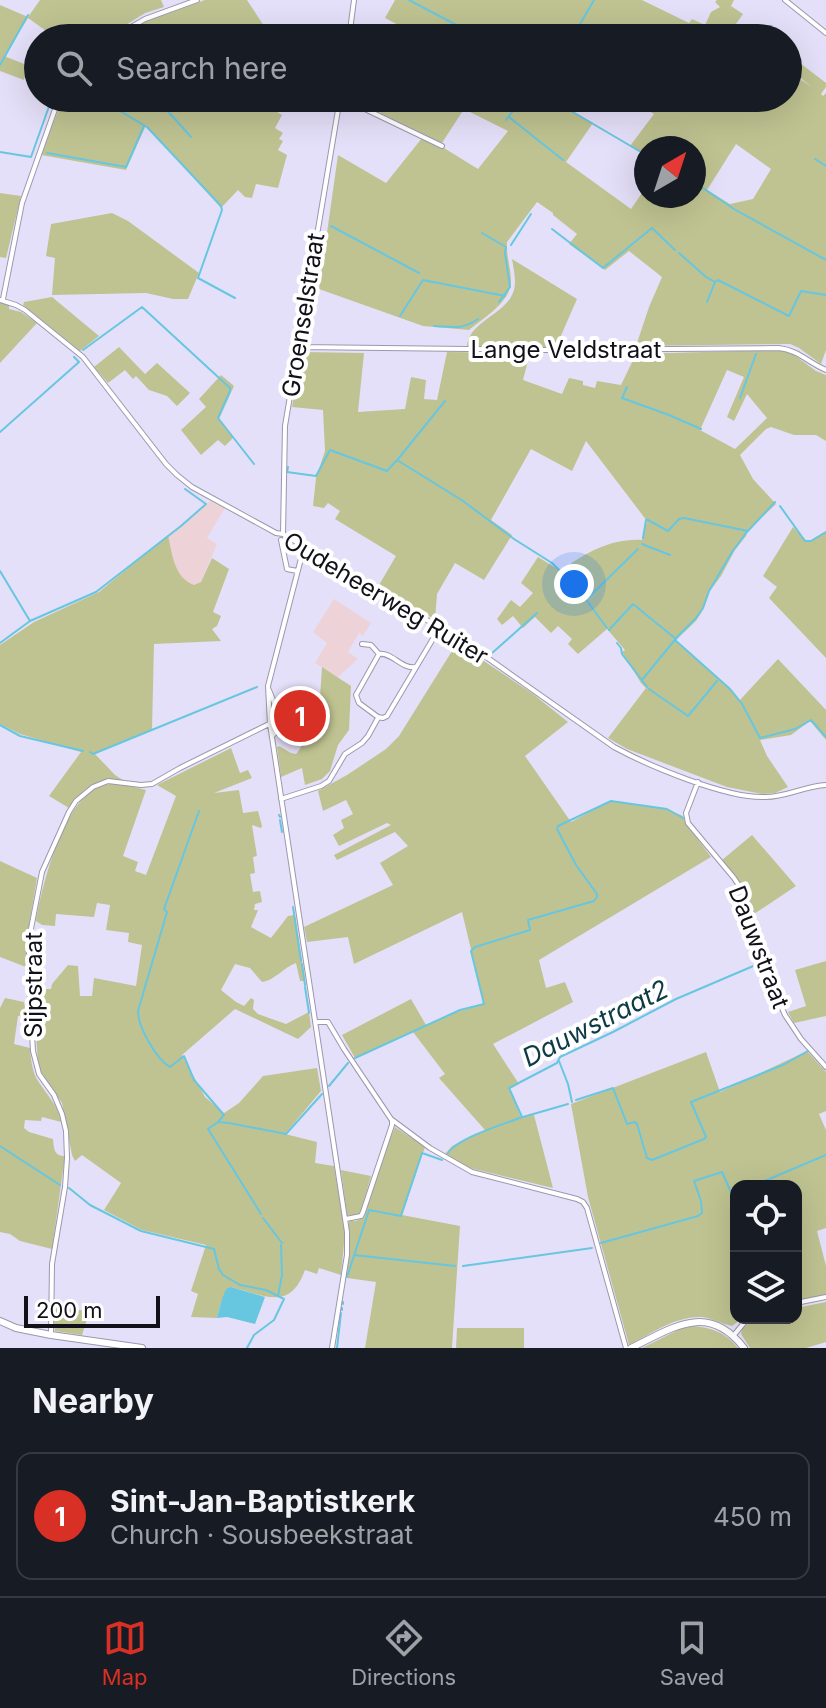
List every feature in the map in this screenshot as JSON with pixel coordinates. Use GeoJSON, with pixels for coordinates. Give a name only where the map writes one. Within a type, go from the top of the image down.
{"type":"FeatureCollection","features":[{"type":"Feature","properties":{"kind":"street"},"geometry":{"type":"LineString","coordinates":[[136,24],[197,0]]}},
{"type":"Feature","properties":{"kind":"street"},"geometry":{"type":"LineString","coordinates":[[351,24],[354,0]]}},
{"type":"Feature","properties":{"kind":"street"},"geometry":{"type":"LineString","coordinates":[[785,0],[826,33]]}},
{"type":"Feature","properties":{"kind":"street"},"geometry":{"type":"LineString","coordinates":[[1,300],[22,203],[54,112]]}},
{"type":"Feature","properties":{"kind":"street","name":"Groenselstraat"},"geometry":{"type":"LineString","coordinates":[[283,534],[285,426],[339,112]]}},
{"type":"Feature","properties":{"kind":"street"},"geometry":{"type":"LineString","coordinates":[[370,112],[442,146]]}},
{"type":"Feature","properties":{"kind":"street","name":"Oudeheerweg Ruiter"},"geometry":{"type":"LineString","coordinates":[[1,300],[25,310],[83,357],[166,464],[192,487],[283,534],[440,627],[614,747],[698,782],[748,798],[775,797],[810,786],[826,785]]}},
{"type":"Feature","properties":{"kind":"street","name":"Lange Veldstraat"},"geometry":{"type":"LineString","coordinates":[[299,347],[527,350],[779,348],[791,349],[826,370]]}},
{"type":"Feature","properties":{"kind":"street"},"geometry":{"type":"LineString","coordinates":[[281,540],[287,569],[297,571]]}},
{"type":"Feature","properties":{"kind":"street"},"geometry":{"type":"LineString","coordinates":[[304,547],[268,686],[270,724],[345,1219],[347,1255],[332,1348]]}},
{"type":"Feature","properties":{"kind":"street"},"geometry":{"type":"LineString","coordinates":[[379,654],[356,699],[383,718],[392,711],[440,627]]}},
{"type":"Feature","properties":{"kind":"street"},"geometry":{"type":"LineString","coordinates":[[362,644],[371,645],[379,654],[385,654],[407,667],[415,667]]}},
{"type":"Feature","properties":{"kind":"street"},"geometry":{"type":"LineString","coordinates":[[268,686],[277,710],[272,736]]}},
{"type":"Feature","properties":{"kind":"street"},"geometry":{"type":"LineString","coordinates":[[281,799],[329,781],[345,754],[362,743],[378,717]]}},
{"type":"Feature","properties":{"kind":"street","name":"Sijpstraat"},"geometry":{"type":"LineString","coordinates":[[51,1335],[52,1264],[67,1158],[62,1114],[54,1095],[39,1074],[33,1051],[29,939],[42,872],[69,812],[76,801],[93,787],[108,781],[152,784],[270,724]]}},
{"type":"Feature","properties":{"kind":"street","name":"Dauwstraat"},"geometry":{"type":"LineString","coordinates":[[698,782],[686,813],[688,823],[744,893],[762,962],[785,1015],[826,1067]]}},
{"type":"Feature","properties":{"kind":"street"},"geometry":{"type":"LineString","coordinates":[[315,1022],[326,1021],[331,1026],[391,1119],[430,1148],[472,1172],[583,1202],[629,1348],[682,1323],[699,1321],[722,1327],[734,1335],[744,1348]]}},
{"type":"Feature","properties":{"kind":"street"},"geometry":{"type":"LineString","coordinates":[[345,1219],[361,1216],[363,1212],[392,1125],[391,1119]]}},
{"type":"Feature","properties":{"kind":"street"},"geometry":{"type":"LineString","coordinates":[[802,1302],[826,1297]]}},
{"type":"Feature","properties":{"kind":"street"},"geometry":{"type":"LineString","coordinates":[[734,1335],[743,1324]]}},
{"type":"Feature","properties":{"kind":"street"},"geometry":{"type":"LineString","coordinates":[[1,1325],[142,1348]]}},
{"type":"Feature","properties":{"kind":"shaded area"},"geometry":{"type":"Polygon","coordinates":[[[210,501],[225,508],[207,538],[217,544],[194,598],[152,548],[210,501]]]}},
{"type":"Feature","properties":{"kind":"shaded area"},"geometry":{"type":"Polygon","coordinates":[[[334,599],[371,623],[363,636],[359,633],[348,652],[358,659],[338,677],[315,663],[327,643],[313,632],[334,599]]]}},
{"type":"Feature","properties":{"kind":"green space"},"geometry":{"type":"Polygon","coordinates":[[[40,0],[161,0],[164,7],[145,13],[127,24],[36,24],[28,18],[4,56],[24,64],[24,80],[0,71],[0,5],[28,17],[40,0]]]}},
{"type":"Feature","properties":{"kind":"green space"},"geometry":{"type":"Polygon","coordinates":[[[205,0],[247,0],[263,24],[141,24],[205,0]]]}},
{"type":"Feature","properties":{"kind":"green space"},"geometry":{"type":"Polygon","coordinates":[[[395,0],[642,0],[689,23],[692,19],[703,24],[396,24],[385,18],[395,0]]]}},
{"type":"Feature","properties":{"kind":"green space"},"geometry":{"type":"Polygon","coordinates":[[[717,0],[734,0],[731,6],[743,14],[736,24],[705,24],[711,12],[720,7],[715,2],[717,0]]]}},
{"type":"Feature","properties":{"kind":"green space"},"geometry":{"type":"Polygon","coordinates":[[[802,65],[826,83],[821,94],[826,93],[826,350],[821,364],[790,344],[636,346],[662,277],[629,251],[605,270],[569,244],[577,234],[537,202],[507,242],[510,289],[495,309],[469,330],[423,326],[319,289],[338,155],[386,183],[422,138],[478,169],[508,131],[470,112],[574,112],[593,123],[566,162],[631,209],[634,205],[634,208],[706,208],[706,136],[638,136],[654,114],[651,112],[802,112],[802,80],[812,87],[802,79],[802,65]],[[736,144],[707,190],[730,204],[753,199],[771,169],[736,144]]]}},
{"type":"Feature","properties":{"kind":"green space"},"geometry":{"type":"Polygon","coordinates":[[[58,112],[277,112],[282,115],[275,128],[283,133],[278,150],[287,155],[278,188],[256,184],[252,198],[245,197],[238,190],[221,208],[146,125],[126,170],[41,155],[58,112]]]}},
{"type":"Feature","properties":{"kind":"green space"},"geometry":{"type":"Polygon","coordinates":[[[380,112],[462,112],[442,143],[380,113],[380,112]]]}},
{"type":"Feature","properties":{"kind":"green space"},"geometry":{"type":"Polygon","coordinates":[[[0,193],[21,196],[6,258],[0,257],[0,193]]]}},
{"type":"Feature","properties":{"kind":"green space"},"geometry":{"type":"Polygon","coordinates":[[[112,213],[128,221],[199,273],[188,299],[146,293],[52,295],[55,258],[46,256],[51,224],[112,213]]]}},
{"type":"Feature","properties":{"kind":"green space"},"geometry":{"type":"Polygon","coordinates":[[[512,259],[577,299],[556,347],[467,348],[468,340],[478,326],[511,297],[515,283],[512,259]]]}},
{"type":"Feature","properties":{"kind":"green space"},"geometry":{"type":"Polygon","coordinates":[[[52,297],[99,336],[80,351],[23,305],[24,302],[52,297]]]}},
{"type":"Feature","properties":{"kind":"green space"},"geometry":{"type":"Polygon","coordinates":[[[0,302],[9,304],[9,309],[21,312],[37,323],[0,363],[0,302]]]}},
{"type":"Feature","properties":{"kind":"green space"},"geometry":{"type":"Polygon","coordinates":[[[119,347],[145,374],[157,363],[190,393],[177,406],[167,396],[149,390],[136,376],[133,379],[125,370],[108,383],[94,367],[119,347]]]}},
{"type":"Feature","properties":{"kind":"green space"},"geometry":{"type":"Polygon","coordinates":[[[774,350],[790,352],[826,375],[826,441],[816,435],[794,435],[771,427],[740,455],[753,479],[776,504],[748,531],[710,591],[696,621],[676,640],[740,700],[778,659],[826,710],[826,740],[810,721],[791,735],[760,740],[788,787],[775,793],[762,794],[727,787],[627,749],[608,738],[646,688],[622,652],[625,650],[607,629],[578,654],[568,644],[572,639],[558,626],[551,633],[535,617],[523,628],[513,616],[502,625],[497,619],[511,600],[520,607],[533,593],[521,583],[538,557],[561,571],[599,548],[620,541],[642,540],[647,521],[586,441],[572,471],[531,449],[491,520],[512,535],[484,580],[455,563],[437,594],[435,620],[379,585],[396,556],[335,519],[340,511],[328,503],[324,508],[313,506],[316,478],[325,451],[323,410],[292,407],[303,352],[364,353],[358,412],[405,409],[411,377],[426,380],[424,399],[437,400],[447,352],[530,353],[523,380],[562,394],[569,378],[595,388],[597,381],[621,385],[636,354],[774,350]],[[727,370],[700,430],[735,449],[767,418],[747,394],[734,421],[727,417],[744,377],[727,370]]]}},
{"type":"Feature","properties":{"kind":"green space"},"geometry":{"type":"Polygon","coordinates":[[[221,375],[234,386],[219,419],[233,438],[225,446],[218,440],[201,455],[181,430],[206,407],[199,399],[221,375]]]}},
{"type":"Feature","properties":{"kind":"green space"},"geometry":{"type":"Polygon","coordinates":[[[793,527],[808,542],[826,531],[826,658],[769,598],[777,587],[763,576],[793,527]]]}},
{"type":"Feature","properties":{"kind":"green space"},"geometry":{"type":"Polygon","coordinates":[[[168,535],[175,564],[187,582],[194,585],[201,582],[212,558],[229,569],[213,612],[221,616],[217,626],[212,629],[221,641],[154,644],[152,730],[95,754],[123,780],[92,785],[69,808],[49,796],[81,752],[20,734],[0,724],[0,645],[34,622],[99,592],[168,535]]]}},
{"type":"Feature","properties":{"kind":"green space"},"geometry":{"type":"Polygon","coordinates":[[[457,643],[533,694],[568,722],[525,756],[571,822],[610,801],[666,809],[683,816],[711,857],[539,960],[546,988],[565,982],[573,1002],[493,1044],[519,1084],[510,1089],[521,1118],[534,1115],[553,1188],[470,1168],[445,1154],[452,1146],[485,1130],[439,1078],[445,1074],[413,1032],[355,1058],[342,1035],[411,999],[426,1025],[484,1004],[462,912],[354,964],[348,937],[307,942],[304,927],[393,885],[380,863],[408,846],[395,832],[337,860],[334,855],[391,825],[387,823],[339,846],[333,835],[344,828],[341,820],[353,814],[346,800],[323,811],[318,791],[386,749],[399,736],[457,643]]]}},
{"type":"Feature","properties":{"kind":"green space"},"geometry":{"type":"Polygon","coordinates":[[[322,667],[351,686],[349,730],[338,745],[330,771],[322,779],[305,785],[302,768],[281,777],[277,747],[296,754],[305,737],[318,729],[322,667]]]}},
{"type":"Feature","properties":{"kind":"green space"},"geometry":{"type":"Polygon","coordinates":[[[231,748],[240,773],[248,770],[252,778],[214,793],[239,790],[243,813],[258,811],[262,826],[252,825],[257,856],[253,857],[255,873],[250,874],[253,892],[260,891],[262,902],[255,904],[254,910],[258,910],[251,927],[271,938],[288,916],[295,915],[305,981],[300,981],[296,963],[262,982],[250,968],[235,964],[221,990],[244,1006],[251,998],[254,1000],[253,1009],[258,1014],[286,1024],[309,1012],[311,1027],[298,1039],[235,1009],[182,1055],[205,1097],[224,1113],[239,1103],[263,1076],[317,1068],[321,1091],[285,1134],[317,1142],[315,1163],[334,1166],[345,1233],[341,1275],[319,1268],[317,1274],[305,1270],[292,1292],[275,1297],[231,1287],[221,1302],[217,1318],[191,1317],[198,1294],[191,1291],[206,1245],[142,1230],[104,1210],[121,1183],[82,1155],[75,1161],[62,1103],[38,1064],[33,989],[51,989],[68,965],[78,966],[80,996],[92,996],[94,978],[136,986],[142,945],[128,942],[129,933],[106,930],[110,905],[97,903],[94,917],[56,914],[55,926],[36,921],[57,844],[77,806],[89,793],[108,784],[146,790],[123,856],[138,862],[135,871],[146,875],[176,796],[157,785],[231,748]]]}},
{"type":"Feature","properties":{"kind":"green space"},"geometry":{"type":"Polygon","coordinates":[[[752,835],[796,886],[754,914],[741,885],[722,860],[752,835]]]}},
{"type":"Feature","properties":{"kind":"green space"},"geometry":{"type":"Polygon","coordinates":[[[0,861],[37,878],[27,938],[26,967],[0,957],[0,861]]]}},
{"type":"Feature","properties":{"kind":"green space"},"geometry":{"type":"Polygon","coordinates":[[[826,961],[826,1016],[794,1023],[788,1012],[806,1006],[795,970],[826,961]]]}},
{"type":"Feature","properties":{"kind":"green space"},"geometry":{"type":"Polygon","coordinates":[[[5,998],[24,1002],[26,1015],[18,1016],[14,1044],[30,1048],[34,1074],[60,1116],[61,1122],[42,1117],[41,1121],[25,1120],[24,1128],[53,1139],[54,1149],[65,1156],[52,1249],[0,1232],[0,1008],[5,998]]]}},
{"type":"Feature","properties":{"kind":"green space"},"geometry":{"type":"Polygon","coordinates":[[[807,1051],[826,1072],[826,1111],[819,1114],[826,1130],[826,1228],[817,1231],[826,1266],[826,1295],[802,1300],[802,1180],[730,1180],[730,1324],[735,1324],[732,1326],[692,1317],[664,1326],[629,1345],[588,1197],[571,1104],[706,1052],[720,1092],[807,1051]]]}},
{"type":"Feature","properties":{"kind":"green space"},"geometry":{"type":"Polygon","coordinates":[[[395,1127],[425,1147],[402,1215],[460,1226],[452,1348],[365,1348],[376,1282],[347,1278],[349,1221],[364,1217],[395,1127]]]}},
{"type":"Feature","properties":{"kind":"green space"},"geometry":{"type":"Polygon","coordinates":[[[341,1170],[371,1176],[359,1215],[347,1215],[341,1170]]]}},
{"type":"Feature","properties":{"kind":"green space"},"geometry":{"type":"Polygon","coordinates":[[[826,1302],[826,1342],[806,1348],[750,1348],[741,1334],[748,1324],[802,1324],[802,1307],[826,1302]]]}},
{"type":"Feature","properties":{"kind":"green space"},"geometry":{"type":"Polygon","coordinates":[[[53,1308],[81,1310],[88,1316],[82,1335],[55,1331],[53,1308]]]}},
{"type":"Feature","properties":{"kind":"green space"},"geometry":{"type":"Polygon","coordinates":[[[694,1326],[719,1332],[738,1348],[642,1348],[680,1329],[694,1326]]]}},
{"type":"Feature","properties":{"kind":"green space"},"geometry":{"type":"Polygon","coordinates":[[[457,1328],[524,1328],[524,1348],[456,1348],[457,1328]]]}},
{"type":"Feature","properties":{"kind":"water"},"geometry":{"type":"Polygon","coordinates":[[[231,1287],[265,1297],[255,1324],[227,1317],[217,1318],[226,1289],[231,1287]]]}},
{"type":"Feature","properties":{"kind":"waterway"},"geometry":{"type":"LineString","coordinates":[[409,0],[454,24]]}},
{"type":"Feature","properties":{"kind":"waterway"},"geometry":{"type":"LineString","coordinates":[[580,24],[594,0]]}},
{"type":"Feature","properties":{"kind":"waterway"},"geometry":{"type":"LineString","coordinates":[[0,65],[28,15]]}},
{"type":"Feature","properties":{"kind":"waterway"},"geometry":{"type":"LineString","coordinates":[[0,152],[31,157],[47,112]]}},
{"type":"Feature","properties":{"kind":"waterway"},"geometry":{"type":"LineString","coordinates":[[122,112],[147,127],[221,206],[198,278],[235,298]]}},
{"type":"Feature","properties":{"kind":"waterway"},"geometry":{"type":"LineString","coordinates":[[169,112],[191,137]]}},
{"type":"Feature","properties":{"kind":"waterway"},"geometry":{"type":"LineString","coordinates":[[506,120],[512,112]]}},
{"type":"Feature","properties":{"kind":"waterway"},"geometry":{"type":"LineString","coordinates":[[573,112],[634,148]]}},
{"type":"Feature","properties":{"kind":"waterway"},"geometry":{"type":"LineString","coordinates":[[509,117],[563,160]]}},
{"type":"Feature","properties":{"kind":"waterway"},"geometry":{"type":"LineString","coordinates":[[47,153],[126,167],[144,126]]}},
{"type":"Feature","properties":{"kind":"waterway"},"geometry":{"type":"LineString","coordinates":[[815,159],[826,166]]}},
{"type":"Feature","properties":{"kind":"waterway"},"geometry":{"type":"LineString","coordinates":[[706,190],[826,260]]}},
{"type":"Feature","properties":{"kind":"waterway"},"geometry":{"type":"LineString","coordinates":[[511,245],[531,214]]}},
{"type":"Feature","properties":{"kind":"waterway"},"geometry":{"type":"LineString","coordinates":[[331,226],[419,273]]}},
{"type":"Feature","properties":{"kind":"waterway"},"geometry":{"type":"LineString","coordinates":[[552,229],[603,268],[652,228],[675,250]]}},
{"type":"Feature","properties":{"kind":"waterway"},"geometry":{"type":"LineString","coordinates":[[482,233],[506,247],[510,287],[499,302]]}},
{"type":"Feature","properties":{"kind":"waterway"},"geometry":{"type":"LineString","coordinates":[[679,253],[715,282]]}},
{"type":"Feature","properties":{"kind":"waterway"},"geometry":{"type":"LineString","coordinates":[[400,316],[423,280],[505,296]]}},
{"type":"Feature","properties":{"kind":"waterway"},"geometry":{"type":"LineString","coordinates":[[707,302],[718,280],[789,316],[801,291],[826,295]]}},
{"type":"Feature","properties":{"kind":"waterway"},"geometry":{"type":"LineString","coordinates":[[83,350],[142,307],[230,388],[218,418],[254,464]]}},
{"type":"Feature","properties":{"kind":"waterway"},"geometry":{"type":"LineString","coordinates":[[434,326],[462,326],[478,319]]}},
{"type":"Feature","properties":{"kind":"waterway"},"geometry":{"type":"LineString","coordinates":[[740,398],[756,354]]}},
{"type":"Feature","properties":{"kind":"waterway"},"geometry":{"type":"LineString","coordinates":[[0,432],[79,362],[74,357]]}},
{"type":"Feature","properties":{"kind":"waterway"},"geometry":{"type":"LineString","coordinates":[[627,387],[622,398],[701,429]]}},
{"type":"Feature","properties":{"kind":"waterway"},"geometry":{"type":"LineString","coordinates":[[398,459],[445,401]]}},
{"type":"Feature","properties":{"kind":"waterway"},"geometry":{"type":"LineString","coordinates":[[288,467],[287,472],[316,476],[330,450],[387,471],[397,460],[552,563],[572,582]]}},
{"type":"Feature","properties":{"kind":"waterway"},"geometry":{"type":"LineString","coordinates":[[30,621],[96,592],[206,504],[185,489]]}},
{"type":"Feature","properties":{"kind":"waterway"},"geometry":{"type":"LineString","coordinates":[[642,680],[696,618],[732,552],[775,502]]}},
{"type":"Feature","properties":{"kind":"waterway"},"geometry":{"type":"LineString","coordinates":[[780,506],[805,541],[826,532]]}},
{"type":"Feature","properties":{"kind":"waterway"},"geometry":{"type":"LineString","coordinates":[[643,538],[646,520],[668,531],[684,518],[748,531]]}},
{"type":"Feature","properties":{"kind":"waterway"},"geometry":{"type":"LineString","coordinates":[[642,544],[670,555]]}},
{"type":"Feature","properties":{"kind":"waterway"},"geometry":{"type":"LineString","coordinates":[[588,598],[638,549]]}},
{"type":"Feature","properties":{"kind":"waterway"},"geometry":{"type":"LineString","coordinates":[[0,571],[30,621],[0,643]]}},
{"type":"Feature","properties":{"kind":"waterway"},"geometry":{"type":"LineString","coordinates":[[576,586],[607,628]]}},
{"type":"Feature","properties":{"kind":"waterway"},"geometry":{"type":"LineString","coordinates":[[609,630],[633,604],[676,639]]}},
{"type":"Feature","properties":{"kind":"waterway"},"geometry":{"type":"LineString","coordinates":[[491,654],[537,613]]}},
{"type":"Feature","properties":{"kind":"waterway"},"geometry":{"type":"LineString","coordinates":[[675,640],[730,689],[742,704],[760,738],[795,729],[811,720],[826,737]]}},
{"type":"Feature","properties":{"kind":"waterway"},"geometry":{"type":"LineString","coordinates":[[617,643],[647,687]]}},
{"type":"Feature","properties":{"kind":"waterway"},"geometry":{"type":"LineString","coordinates":[[649,689],[688,716],[717,681]]}},
{"type":"Feature","properties":{"kind":"waterway"},"geometry":{"type":"LineString","coordinates":[[90,752],[93,754],[257,687]]}},
{"type":"Feature","properties":{"kind":"waterway"},"geometry":{"type":"LineString","coordinates":[[0,725],[20,736],[83,751]]}},
{"type":"Feature","properties":{"kind":"waterway"},"geometry":{"type":"LineString","coordinates":[[355,1058],[460,1010],[484,1004],[471,951],[475,947],[530,930],[528,920],[594,901],[597,894],[576,865],[558,826],[611,801],[667,809],[683,818]]}},
{"type":"Feature","properties":{"kind":"waterway"},"geometry":{"type":"LineString","coordinates":[[199,811],[164,909],[167,912],[138,1011],[144,1034],[165,1063],[170,1067],[184,1056],[194,1080],[224,1115],[218,1122]]}},
{"type":"Feature","properties":{"kind":"waterway"},"geometry":{"type":"LineString","coordinates":[[280,820],[282,832]]}},
{"type":"Feature","properties":{"kind":"waterway"},"geometry":{"type":"LineString","coordinates":[[293,907],[301,961]]}},
{"type":"Feature","properties":{"kind":"waterway"},"geometry":{"type":"LineString","coordinates":[[302,964],[305,985]]}},
{"type":"Feature","properties":{"kind":"waterway","name":"Dauwstraat2"},"geometry":{"type":"LineString","coordinates":[[448,1153],[471,1137],[522,1117],[509,1088],[557,1063],[560,1057],[676,999],[758,964]]}},
{"type":"Feature","properties":{"kind":"waterway"},"geometry":{"type":"LineString","coordinates":[[305,987],[309,1013]]}},
{"type":"Feature","properties":{"kind":"waterway"},"geometry":{"type":"LineString","coordinates":[[576,1100],[613,1088],[627,1124],[637,1124],[647,1158],[652,1160],[706,1137],[691,1102],[783,1065],[808,1051]]}},
{"type":"Feature","properties":{"kind":"waterway"},"geometry":{"type":"LineString","coordinates":[[559,1061],[572,1102]]}},
{"type":"Feature","properties":{"kind":"waterway"},"geometry":{"type":"LineString","coordinates":[[329,1086],[348,1063]]}},
{"type":"Feature","properties":{"kind":"waterway"},"geometry":{"type":"LineString","coordinates":[[261,1214],[208,1129],[218,1122],[286,1134],[322,1094]]}},
{"type":"Feature","properties":{"kind":"waterway"},"geometry":{"type":"LineString","coordinates":[[523,1117],[568,1104]]}},
{"type":"Feature","properties":{"kind":"waterway"},"geometry":{"type":"LineString","coordinates":[[0,1146],[60,1185]]}},
{"type":"Feature","properties":{"kind":"waterway","name":"Dauwstraat2"},"geometry":{"type":"LineString","coordinates":[[347,1277],[369,1210],[401,1216],[422,1153],[442,1160]]}},
{"type":"Feature","properties":{"kind":"waterway"},"geometry":{"type":"LineString","coordinates":[[767,1180],[826,1155]]}},
{"type":"Feature","properties":{"kind":"waterway"},"geometry":{"type":"LineString","coordinates":[[601,1243],[698,1216],[702,1213],[701,1201],[694,1181],[722,1172],[730,1190]]}},
{"type":"Feature","properties":{"kind":"waterway"},"geometry":{"type":"LineString","coordinates":[[69,1188],[90,1205],[141,1231],[214,1249],[223,1275],[240,1285],[266,1290],[284,1299],[274,1320],[254,1335],[247,1348]]}},
{"type":"Feature","properties":{"kind":"waterway"},"geometry":{"type":"LineString","coordinates":[[263,1218],[282,1243]]}},
{"type":"Feature","properties":{"kind":"waterway"},"geometry":{"type":"LineString","coordinates":[[278,1296],[282,1275],[281,1245]]}},
{"type":"Feature","properties":{"kind":"waterway"},"geometry":{"type":"LineString","coordinates":[[463,1266],[592,1248]]}},
{"type":"Feature","properties":{"kind":"waterway"},"geometry":{"type":"LineString","coordinates":[[354,1255],[455,1266]]}},
{"type":"Feature","properties":{"kind":"waterway","name":"Dauwstraat2"},"geometry":{"type":"LineString","coordinates":[[337,1348],[341,1313]]}},
{"type":"Feature","properties":{"kind":"place","name":"Sint-Jan-Baptistkerk"},"geometry":{"type":"Point","coordinates":[300,716]}}]}
